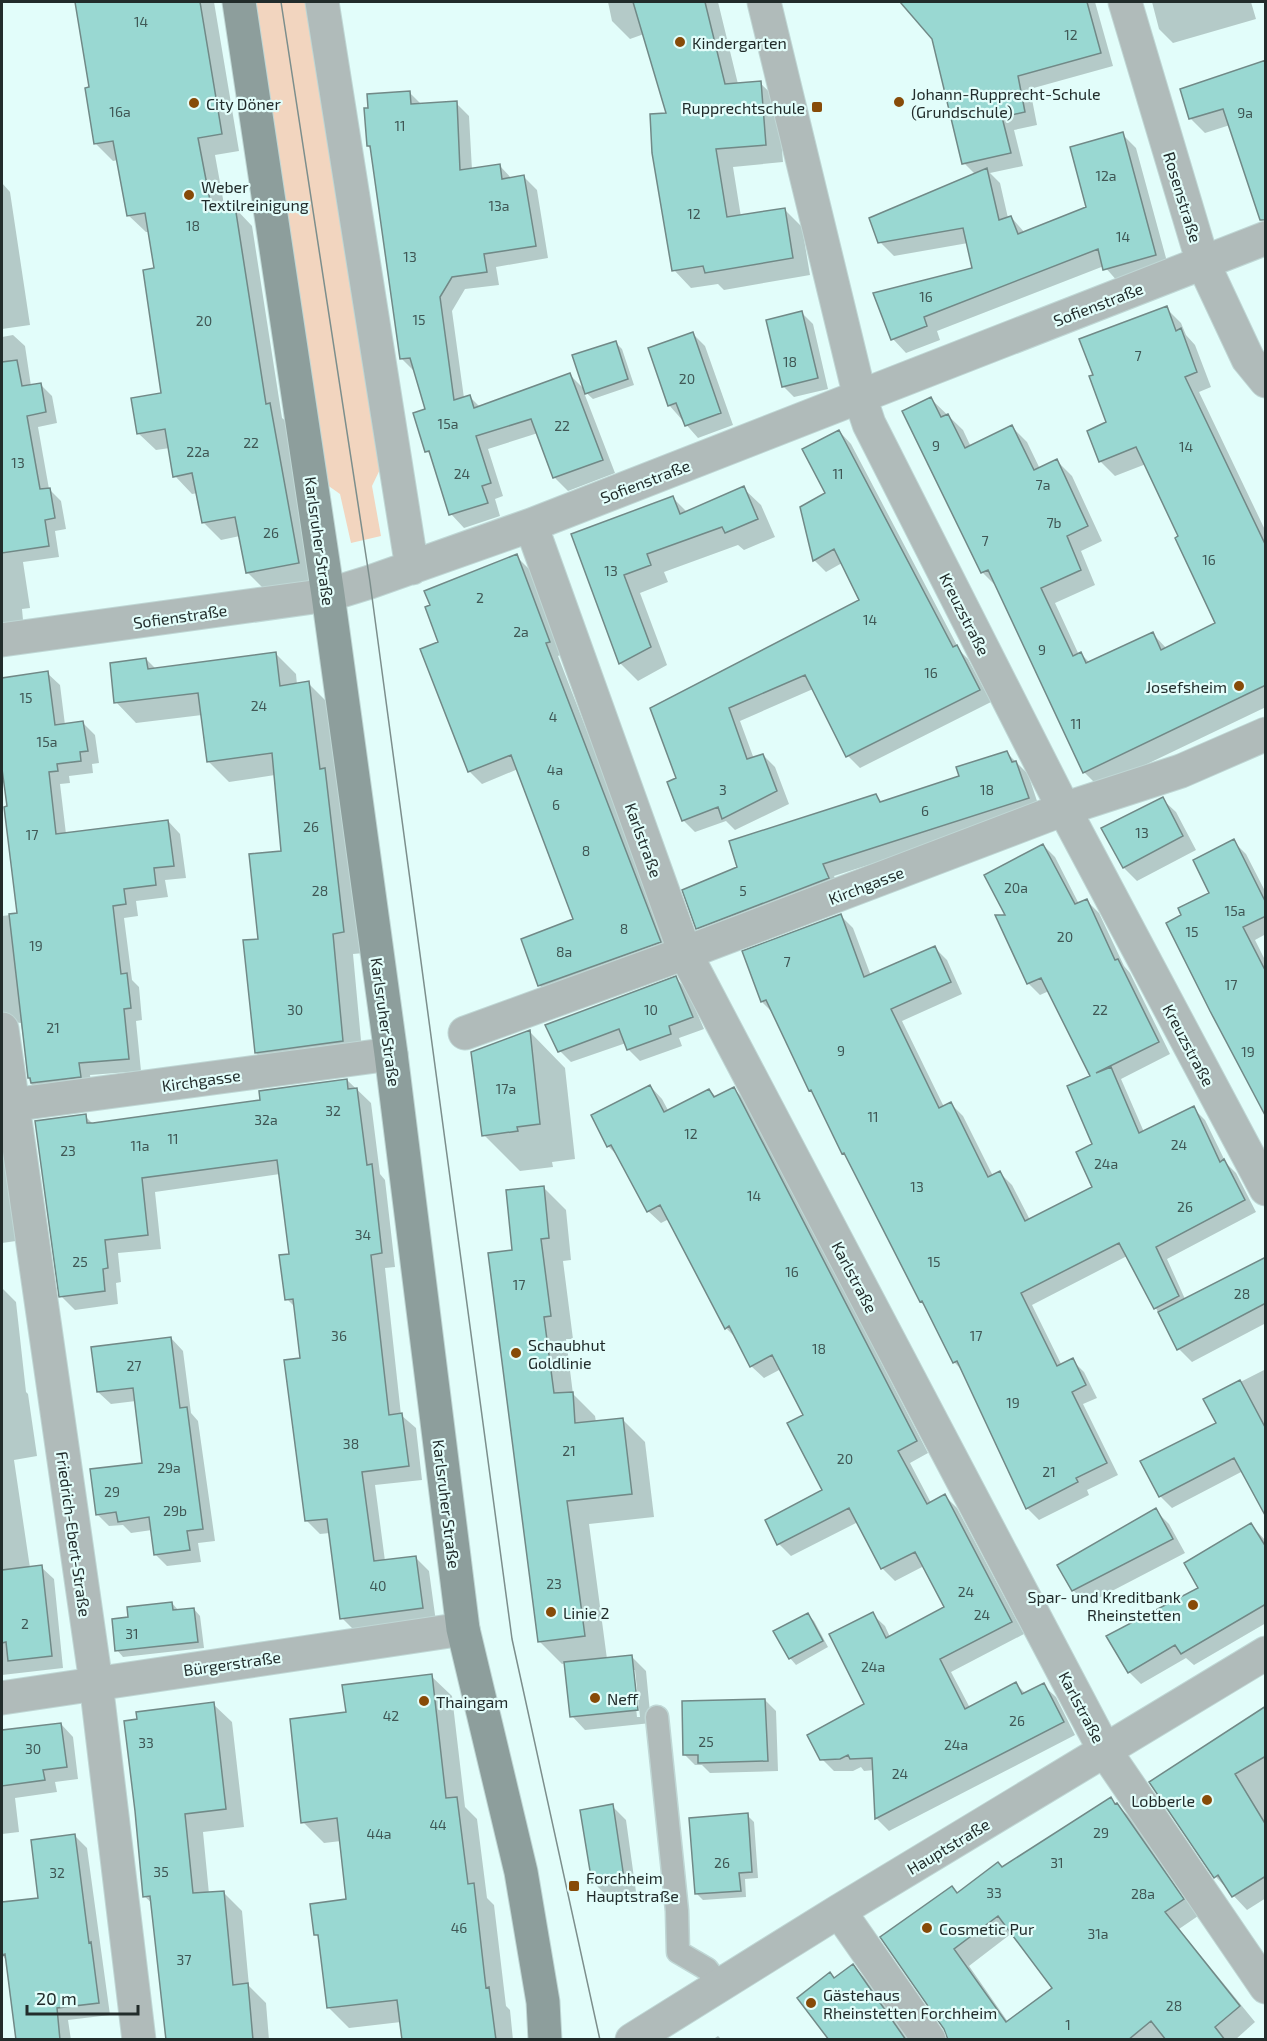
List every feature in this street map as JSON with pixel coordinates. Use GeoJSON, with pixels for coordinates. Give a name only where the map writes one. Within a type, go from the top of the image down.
{"type":"FeatureCollection","features":[{"type":"Feature","properties":{"kind":"street","name":"Karlsruher Straße"},"geometry":{"type":"LineString","coordinates":[[240,2],[328,595],[391,1054],[463,1629],[521,1872],[543,2002],[545,2040]]}},
{"type":"Feature","properties":{"kind":"street"},"geometry":{"type":"LineString","coordinates":[[322,2],[412,567]]}},
{"type":"Feature","properties":{"kind":"street","name":"Kreuzstraße"},"geometry":{"type":"LineString","coordinates":[[764,2],[868,424],[1064,809],[1266,1189]]}},
{"type":"Feature","properties":{"kind":"street","name":"Rosenstraße"},"geometry":{"type":"LineString","coordinates":[[1125,2],[1203,263],[1248,359],[1266,381]]}},
{"type":"Feature","properties":{"kind":"street","name":"Sofienstraße"},"geometry":{"type":"LineString","coordinates":[[2,640],[328,595],[531,525],[1266,238]]}},
{"type":"Feature","properties":{"kind":"street","name":"Karlstraße"},"geometry":{"type":"LineString","coordinates":[[531,525],[685,954],[1105,1751],[1266,1987]]}},
{"type":"Feature","properties":{"kind":"street","name":"Kirchgasse"},"geometry":{"type":"LineString","coordinates":[[465,1033],[685,954],[1064,809],[1181,771],[1266,734]]}},
{"type":"Feature","properties":{"kind":"street","name":"Friedrich-Ebert-Straße"},"geometry":{"type":"LineString","coordinates":[[2,1029],[96,1683],[139,2040]]}},
{"type":"Feature","properties":{"kind":"street","name":"Kirchgasse"},"geometry":{"type":"LineString","coordinates":[[12,1105],[391,1054]]}},
{"type":"Feature","properties":{"kind":"street","name":"Bürgerstraße"},"geometry":{"type":"LineString","coordinates":[[2,1698],[463,1629]]}},
{"type":"Feature","properties":{"kind":"street","name":"Hauptstraße"},"geometry":{"type":"LineString","coordinates":[[632,2040],[839,1911],[1266,1653]]}},
{"type":"Feature","properties":{"kind":"street"},"geometry":{"type":"LineString","coordinates":[[839,1911],[929,2040]]}},
{"type":"Feature","properties":{"kind":"lane"},"geometry":{"type":"LineString","coordinates":[[657,1717],[677,1911],[678,1952],[707,1969],[718,1985]]}},
{"type":"Feature","properties":{"kind":"shaded area"},"geometry":{"type":"Polygon","coordinates":[[[256,2],[312,2],[385,459],[372,486],[381,536],[351,543],[340,494],[323,482],[256,2]]]}},
{"type":"Feature","properties":{"kind":"building"},"geometry":{"type":"Polygon","coordinates":[[[75,2],[200,2],[222,134],[198,138],[212,211],[235,206],[266,404],[270,403],[299,563],[246,573],[235,517],[202,523],[192,473],[173,477],[165,429],[137,434],[131,398],[161,393],[143,270],[154,268],[145,213],[127,216],[113,141],[94,144],[85,88],[89,87],[75,2]]]}},
{"type":"Feature","properties":{"kind":"building"},"geometry":{"type":"Polygon","coordinates":[[[633,2],[705,2],[725,84],[761,81],[766,145],[716,149],[727,217],[785,208],[793,258],[705,273],[703,266],[672,271],[652,153],[650,114],[666,113],[633,2]]]}},
{"type":"Feature","properties":{"kind":"building"},"geometry":{"type":"Polygon","coordinates":[[[900,2],[1087,2],[1101,53],[1018,76],[1025,112],[1002,117],[1011,153],[962,164],[932,39],[900,2]]]}},
{"type":"Feature","properties":{"kind":"building"},"geometry":{"type":"Polygon","coordinates":[[[1266,60],[1266,220],[1260,220],[1223,109],[1189,119],[1180,89],[1266,60]]]}},
{"type":"Feature","properties":{"kind":"building"},"geometry":{"type":"Polygon","coordinates":[[[410,91],[411,104],[457,101],[460,170],[500,164],[502,179],[524,175],[536,246],[484,254],[487,272],[452,277],[440,297],[454,400],[470,395],[474,408],[570,373],[603,460],[553,478],[531,419],[476,436],[491,483],[482,486],[488,503],[449,515],[429,451],[425,452],[413,413],[425,409],[410,358],[400,359],[370,146],[367,146],[364,108],[368,108],[367,94],[410,91]]]}},
{"type":"Feature","properties":{"kind":"building"},"geometry":{"type":"Polygon","coordinates":[[[1123,132],[1156,255],[1103,270],[1098,249],[924,317],[927,326],[891,340],[873,293],[972,268],[963,228],[878,243],[869,218],[987,168],[999,220],[1011,216],[1018,234],[1086,207],[1070,147],[1123,132]]]}},
{"type":"Feature","properties":{"kind":"building"},"geometry":{"type":"Polygon","coordinates":[[[1167,306],[1176,331],[1181,328],[1197,372],[1185,377],[1266,546],[1266,685],[1083,773],[988,570],[981,573],[902,411],[931,397],[941,417],[948,414],[965,448],[1012,425],[1034,470],[1057,459],[1088,526],[1067,536],[1081,570],[1041,588],[1073,656],[1081,652],[1086,663],[1153,632],[1161,650],[1215,623],[1175,538],[1178,536],[1136,447],[1099,462],[1087,431],[1106,422],[1089,376],[1093,375],[1079,339],[1167,306]]]}},
{"type":"Feature","properties":{"kind":"building"},"geometry":{"type":"Polygon","coordinates":[[[802,311],[818,378],[782,387],[766,320],[802,311]]]}},
{"type":"Feature","properties":{"kind":"building"},"geometry":{"type":"Polygon","coordinates":[[[693,332],[721,413],[685,426],[676,403],[668,406],[648,348],[693,332]]]}},
{"type":"Feature","properties":{"kind":"building"},"geometry":{"type":"Polygon","coordinates":[[[616,341],[628,379],[585,394],[572,355],[616,341]]]}},
{"type":"Feature","properties":{"kind":"building"},"geometry":{"type":"Polygon","coordinates":[[[17,360],[22,386],[41,383],[46,412],[27,416],[40,489],[50,488],[55,518],[45,520],[49,546],[2,553],[2,362],[17,360]]]}},
{"type":"Feature","properties":{"kind":"building"},"geometry":{"type":"Polygon","coordinates":[[[839,430],[953,647],[957,645],[980,690],[846,757],[805,675],[729,708],[747,759],[763,754],[777,791],[722,819],[718,807],[682,821],[667,782],[676,778],[650,708],[859,600],[834,549],[813,561],[800,507],[825,493],[802,449],[839,430]]]}},
{"type":"Feature","properties":{"kind":"building"},"geometry":{"type":"Polygon","coordinates":[[[744,486],[758,519],[725,533],[722,527],[647,554],[651,565],[624,575],[651,647],[619,664],[571,534],[673,496],[680,514],[744,486]]]}},
{"type":"Feature","properties":{"kind":"building"},"geometry":{"type":"Polygon","coordinates":[[[517,554],[550,642],[546,643],[661,942],[538,986],[521,939],[573,919],[511,755],[468,772],[420,649],[438,642],[425,607],[430,605],[424,591],[517,554]]]}},
{"type":"Feature","properties":{"kind":"building"},"geometry":{"type":"Polygon","coordinates":[[[276,652],[280,686],[309,681],[320,769],[325,768],[344,932],[333,934],[343,1041],[255,1053],[243,940],[258,939],[249,854],[281,851],[272,753],[207,762],[198,693],[114,703],[110,663],[146,658],[148,669],[276,652]]]}},
{"type":"Feature","properties":{"kind":"building"},"geometry":{"type":"Polygon","coordinates":[[[48,671],[55,725],[83,721],[88,751],[80,752],[81,761],[57,764],[58,771],[49,772],[56,834],[168,820],[174,866],[154,868],[156,885],[124,889],[126,904],[113,906],[121,974],[127,973],[131,1008],[124,1009],[129,1059],[79,1063],[81,1077],[31,1083],[28,1078],[9,914],[17,913],[4,807],[7,806],[2,769],[2,678],[48,671]]]}},
{"type":"Feature","properties":{"kind":"building"},"geometry":{"type":"Polygon","coordinates":[[[1007,751],[1012,762],[1016,761],[1029,798],[823,864],[829,878],[696,929],[682,890],[737,867],[729,841],[876,794],[880,802],[959,776],[956,767],[1007,751]]]}},
{"type":"Feature","properties":{"kind":"building"},"geometry":{"type":"Polygon","coordinates":[[[1163,797],[1183,836],[1123,868],[1101,828],[1163,797]]]}},
{"type":"Feature","properties":{"kind":"building"},"geometry":{"type":"Polygon","coordinates":[[[1234,839],[1266,903],[1266,916],[1243,927],[1266,972],[1266,1117],[1166,923],[1181,915],[1178,908],[1209,893],[1193,860],[1234,839]]]}},
{"type":"Feature","properties":{"kind":"building"},"geometry":{"type":"Polygon","coordinates":[[[1043,844],[1075,904],[1087,899],[1115,960],[1118,959],[1159,1042],[1096,1073],[1111,1067],[1139,1133],[1194,1106],[1220,1162],[1224,1159],[1245,1200],[1156,1247],[1179,1296],[1154,1309],[1119,1243],[1021,1293],[1057,1366],[1073,1358],[1086,1385],[1072,1392],[1107,1463],[1076,1478],[1078,1482],[1026,1509],[957,1361],[953,1363],[922,1301],[920,1302],[811,1090],[809,1091],[766,1000],[761,1002],[742,951],[841,914],[864,977],[935,946],[951,982],[891,1009],[939,1108],[951,1102],[988,1177],[1000,1171],[1025,1221],[1092,1187],[1076,1152],[1092,1144],[1067,1086],[1090,1076],[1041,978],[1027,984],[995,915],[1005,915],[984,875],[1043,844]]]}},
{"type":"Feature","properties":{"kind":"building"},"geometry":{"type":"Polygon","coordinates":[[[676,976],[693,1017],[669,1026],[671,1034],[627,1050],[619,1029],[558,1052],[545,1025],[676,976]]]}},
{"type":"Feature","properties":{"kind":"building"},"geometry":{"type":"Polygon","coordinates":[[[530,1030],[540,1124],[517,1127],[518,1131],[482,1136],[471,1052],[530,1030]]]}},
{"type":"Feature","properties":{"kind":"building"},"geometry":{"type":"Polygon","coordinates":[[[347,1079],[348,1089],[357,1088],[367,1165],[372,1164],[382,1253],[371,1255],[389,1415],[402,1413],[409,1466],[362,1472],[374,1561],[416,1556],[423,1608],[340,1619],[327,1519],[305,1521],[284,1360],[300,1358],[293,1299],[285,1300],[279,1255],[289,1254],[277,1160],[142,1178],[148,1235],[105,1240],[108,1268],[103,1269],[105,1291],[59,1297],[35,1121],[86,1114],[87,1123],[93,1123],[260,1100],[259,1091],[347,1079]]]}},
{"type":"Feature","properties":{"kind":"building"},"geometry":{"type":"Polygon","coordinates":[[[650,1085],[664,1112],[709,1089],[714,1097],[734,1087],[917,1441],[898,1451],[927,1504],[945,1494],[1012,1622],[940,1659],[965,1709],[1016,1682],[1022,1694],[1044,1683],[1064,1722],[875,1819],[872,1758],[850,1759],[848,1755],[840,1759],[820,1760],[807,1735],[864,1704],[829,1634],[873,1612],[886,1638],[944,1607],[915,1552],[881,1569],[849,1508],[777,1545],[765,1520],[822,1490],[787,1423],[803,1415],[772,1355],[750,1367],[729,1326],[725,1329],[660,1205],[647,1212],[611,1145],[607,1147],[591,1115],[650,1085]]]}},
{"type":"Feature","properties":{"kind":"building"},"geometry":{"type":"Polygon","coordinates":[[[544,1186],[549,1238],[541,1239],[551,1316],[544,1317],[554,1393],[573,1392],[575,1423],[623,1418],[632,1494],[567,1501],[585,1636],[538,1642],[488,1253],[512,1250],[506,1190],[544,1186]]]}},
{"type":"Feature","properties":{"kind":"building"},"geometry":{"type":"Polygon","coordinates":[[[1266,1257],[1266,1303],[1177,1350],[1158,1312],[1266,1257]]]}},
{"type":"Feature","properties":{"kind":"building"},"geometry":{"type":"Polygon","coordinates":[[[171,1337],[180,1408],[187,1407],[203,1529],[187,1531],[190,1550],[154,1555],[149,1517],[118,1522],[116,1512],[96,1515],[90,1469],[142,1463],[133,1388],[97,1392],[91,1347],[171,1337]]]}},
{"type":"Feature","properties":{"kind":"building"},"geometry":{"type":"Polygon","coordinates":[[[1240,1380],[1266,1429],[1266,1517],[1234,1458],[1159,1497],[1140,1461],[1216,1423],[1203,1399],[1240,1380]]]}},
{"type":"Feature","properties":{"kind":"building"},"geometry":{"type":"Polygon","coordinates":[[[1156,1508],[1173,1539],[1072,1591],[1057,1565],[1156,1508]]]}},
{"type":"Feature","properties":{"kind":"building","name":"Spar- und Kreditbank Rheinstetten"},"geometry":{"type":"Polygon","coordinates":[[[1251,1523],[1266,1547],[1266,1604],[1181,1654],[1175,1645],[1128,1673],[1106,1636],[1198,1588],[1184,1563],[1251,1523]]]}},
{"type":"Feature","properties":{"kind":"building"},"geometry":{"type":"Polygon","coordinates":[[[42,1565],[52,1656],[8,1661],[6,1642],[2,1643],[2,1570],[42,1565]]]}},
{"type":"Feature","properties":{"kind":"building"},"geometry":{"type":"Polygon","coordinates":[[[172,1602],[173,1610],[194,1608],[198,1642],[115,1651],[112,1619],[128,1617],[127,1607],[172,1602]]]}},
{"type":"Feature","properties":{"kind":"building"},"geometry":{"type":"Polygon","coordinates":[[[808,1613],[823,1641],[789,1659],[773,1631],[808,1613]]]}},
{"type":"Feature","properties":{"kind":"building"},"geometry":{"type":"Polygon","coordinates":[[[632,1655],[638,1710],[570,1717],[564,1662],[632,1655]]]}},
{"type":"Feature","properties":{"kind":"building"},"geometry":{"type":"Polygon","coordinates":[[[432,1674],[446,1798],[457,1797],[468,1884],[474,1883],[486,1988],[489,1987],[496,2040],[402,2040],[397,2000],[327,2008],[318,1935],[314,1935],[310,1904],[346,1899],[337,1818],[301,1823],[290,1719],[346,1712],[342,1685],[432,1674]]]}},
{"type":"Feature","properties":{"kind":"building"},"geometry":{"type":"Polygon","coordinates":[[[765,1699],[768,1761],[698,1763],[698,1755],[683,1755],[682,1701],[765,1699]]]}},
{"type":"Feature","properties":{"kind":"building"},"geometry":{"type":"Polygon","coordinates":[[[214,1702],[226,1809],[185,1814],[193,1893],[224,1891],[233,1985],[248,1983],[253,2040],[166,2040],[150,1896],[143,1897],[124,1721],[137,1719],[136,1712],[214,1702]]]}},
{"type":"Feature","properties":{"kind":"building","name":"Lobberle"},"geometry":{"type":"Polygon","coordinates":[[[1266,1706],[1266,1756],[1235,1774],[1266,1825],[1266,1876],[1232,1897],[1218,1875],[1214,1878],[1149,1782],[1266,1706]]]}},
{"type":"Feature","properties":{"kind":"building"},"geometry":{"type":"Polygon","coordinates":[[[61,1723],[67,1767],[43,1770],[45,1780],[2,1786],[2,1730],[61,1723]]]}},
{"type":"Feature","properties":{"kind":"building"},"geometry":{"type":"Polygon","coordinates":[[[1111,1797],[1184,1899],[1165,1912],[1240,2006],[1215,2027],[1225,2040],[1166,2040],[1151,2021],[1128,2040],[948,2040],[944,2029],[880,1937],[952,1886],[957,1893],[998,1862],[1002,1867],[1111,1797]],[[998,1916],[954,1949],[1006,2022],[1052,1988],[998,1916]]]}},
{"type":"Feature","properties":{"kind":"building"},"geometry":{"type":"Polygon","coordinates":[[[613,1804],[624,1878],[592,1883],[580,1810],[613,1804]]]}},
{"type":"Feature","properties":{"kind":"building"},"geometry":{"type":"Polygon","coordinates":[[[748,1813],[752,1872],[739,1873],[741,1891],[695,1894],[689,1818],[748,1813]]]}},
{"type":"Feature","properties":{"kind":"building"},"geometry":{"type":"Polygon","coordinates":[[[75,1834],[99,2003],[57,2008],[60,2040],[16,2040],[5,1954],[2,1955],[2,1902],[38,1898],[31,1840],[75,1834]]]}},
{"type":"Feature","properties":{"kind":"building"},"geometry":{"type":"Polygon","coordinates":[[[853,1964],[906,2040],[829,2040],[797,1998],[830,1972],[834,1978],[853,1964]]]}},
{"type":"Feature","properties":{"kind":"tram line"},"geometry":{"type":"LineString","coordinates":[[281,2],[370,582],[512,1639],[600,2040]]}},
{"type":"Feature","properties":{"kind":"place","name":"Kindergarten"},"geometry":{"type":"Point","coordinates":[680,42]}},
{"type":"Feature","properties":{"kind":"place","name":"Johann-Rupprecht-Schule (Grundschule)"},"geometry":{"type":"Point","coordinates":[899,102]}},
{"type":"Feature","properties":{"kind":"place","name":"City Döner"},"geometry":{"type":"Point","coordinates":[194,103]}},
{"type":"Feature","properties":{"kind":"place","name":"Rupprechtschule"},"geometry":{"type":"Point","coordinates":[817,107]}},
{"type":"Feature","properties":{"kind":"place","name":"Weber Textilreinigung"},"geometry":{"type":"Point","coordinates":[189,195]}},
{"type":"Feature","properties":{"kind":"place","name":"Josefsheim"},"geometry":{"type":"Point","coordinates":[1239,686]}},
{"type":"Feature","properties":{"kind":"place","name":"Schaubhut Goldlinie"},"geometry":{"type":"Point","coordinates":[516,1353]}},
{"type":"Feature","properties":{"kind":"place","name":"Spar- und Kreditbank Rheinstetten"},"geometry":{"type":"Point","coordinates":[1193,1605]}},
{"type":"Feature","properties":{"kind":"place","name":"Linie 2"},"geometry":{"type":"Point","coordinates":[551,1612]}},
{"type":"Feature","properties":{"kind":"place","name":"Neff"},"geometry":{"type":"Point","coordinates":[595,1698]}},
{"type":"Feature","properties":{"kind":"place","name":"Thaingam"},"geometry":{"type":"Point","coordinates":[424,1701]}},
{"type":"Feature","properties":{"kind":"place","name":"Lobberle"},"geometry":{"type":"Point","coordinates":[1207,1800]}},
{"type":"Feature","properties":{"kind":"place","name":"Forchheim Hauptstraße"},"geometry":{"type":"Point","coordinates":[574,1886]}},
{"type":"Feature","properties":{"kind":"place","name":"Cosmetic Pur"},"geometry":{"type":"Point","coordinates":[927,1928]}},
{"type":"Feature","properties":{"kind":"place","name":"Gästehaus Rheinstetten Forchheim"},"geometry":{"type":"Point","coordinates":[811,2003]}}]}
